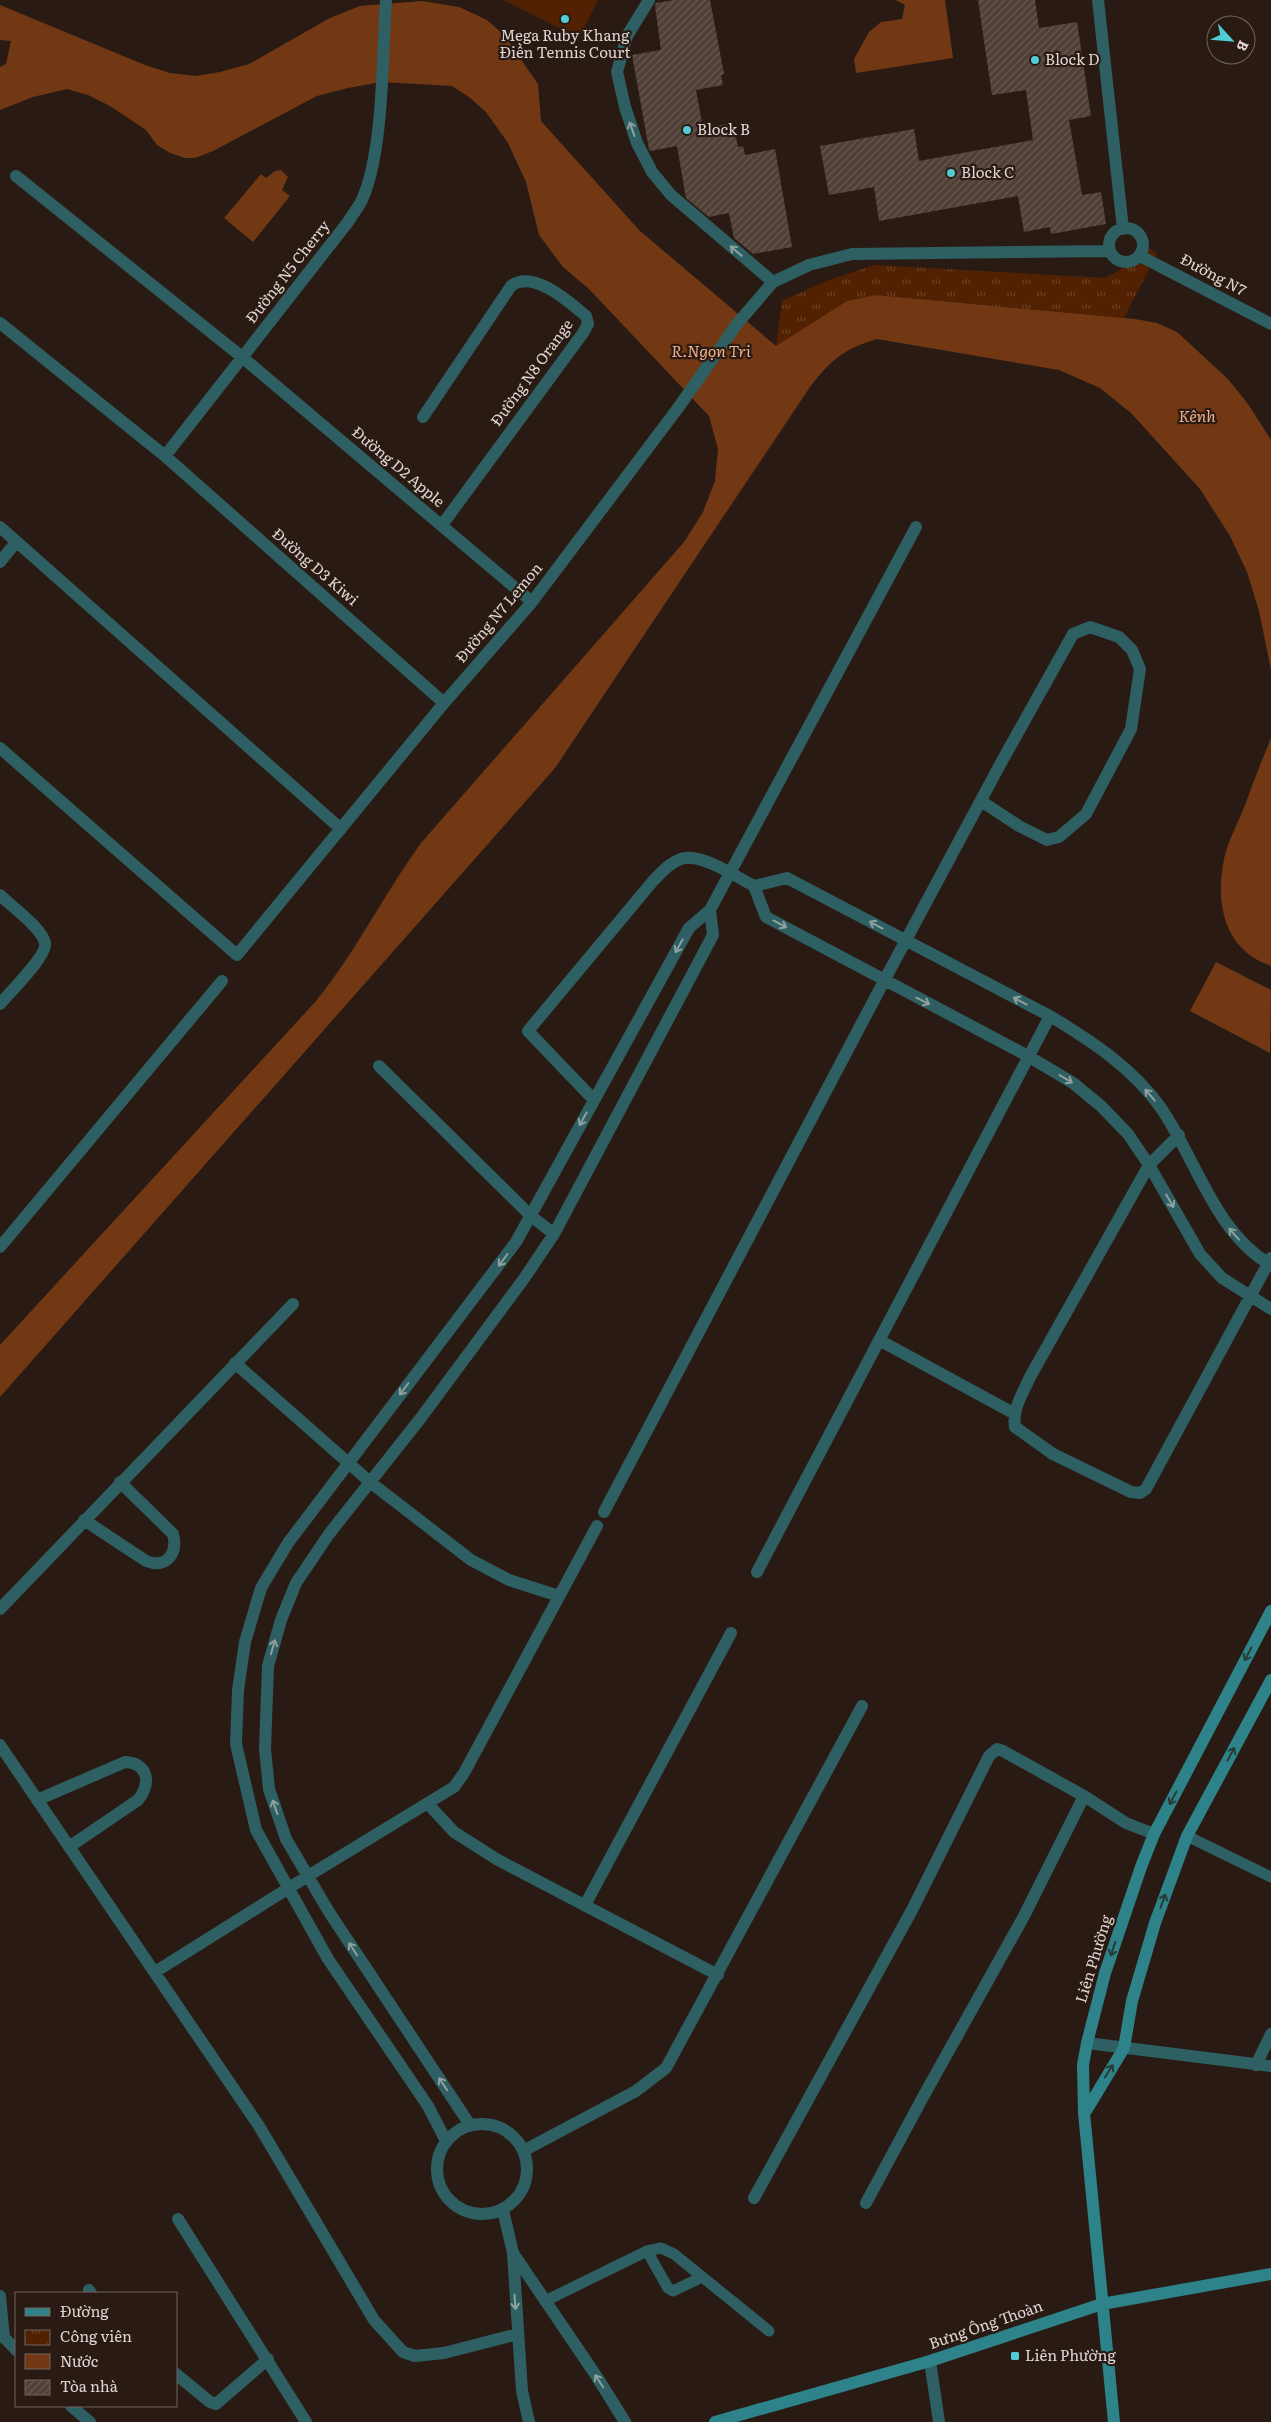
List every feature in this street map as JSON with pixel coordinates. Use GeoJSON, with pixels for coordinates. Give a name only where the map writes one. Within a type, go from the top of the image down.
{"type":"FeatureCollection","features":[{"type":"Feature","properties":{"kind":"street","name":"Đường N5 Cherry"},"geometry":{"type":"LineString","coordinates":[[165,456],[348,222],[362,201],[370,177],[378,125],[386,0]]}},
{"type":"Feature","properties":{"kind":"street"},"geometry":{"type":"LineString","coordinates":[[649,0],[627,36],[618,72],[625,107],[637,143],[652,172],[671,196],[773,282],[810,265],[852,254],[1110,251]]}},
{"type":"Feature","properties":{"kind":"street"},"geometry":{"type":"LineString","coordinates":[[1098,0],[1123,229]]}},
{"type":"Feature","properties":{"kind":"street","name":"Đường D2 Apple"},"geometry":{"type":"LineString","coordinates":[[16,176],[242,357],[532,602]]}},
{"type":"Feature","properties":{"kind":"street"},"geometry":{"type":"LineString","coordinates":[[1123,229],[1135,230],[1142,239],[1143,245],[1140,256],[1132,261],[1121,262],[1110,251],[1110,240],[1113,234],[1123,229]]}},
{"type":"Feature","properties":{"kind":"street","name":"Đường N7"},"geometry":{"type":"LineString","coordinates":[[1140,256],[1271,324]]}},
{"type":"Feature","properties":{"kind":"street","name":"Đường N8 Orange"},"geometry":{"type":"LineString","coordinates":[[423,417],[511,286],[517,281],[526,280],[557,293],[586,316],[588,324],[584,333],[442,525]]}},
{"type":"Feature","properties":{"kind":"street","name":"Đường N7 Lemon"},"geometry":{"type":"LineString","coordinates":[[0,748],[237,955],[444,703],[532,602],[678,408],[737,324],[773,282]]}},
{"type":"Feature","properties":{"kind":"street","name":"Đường D3 Kiwi"},"geometry":{"type":"LineString","coordinates":[[0,323],[165,456],[444,703]]}},
{"type":"Feature","properties":{"kind":"street"},"geometry":{"type":"LineString","coordinates":[[0,527],[341,829]]}},
{"type":"Feature","properties":{"kind":"street"},"geometry":{"type":"LineString","coordinates":[[446,2141],[428,2106],[328,1960],[256,1830],[246,1794],[236,1744],[238,1690],[245,1642],[261,1588],[288,1543],[516,1242],[689,928],[710,910],[916,527]]}},
{"type":"Feature","properties":{"kind":"street"},"geometry":{"type":"LineString","coordinates":[[0,562],[16,542]]}},
{"type":"Feature","properties":{"kind":"street"},"geometry":{"type":"LineString","coordinates":[[604,1512],[884,981],[907,941],[981,801],[1073,634],[1090,627],[1119,637],[1132,650],[1140,669],[1131,729],[1086,814],[1059,836],[1047,840],[1019,826],[981,801]]}},
{"type":"Feature","properties":{"kind":"street"},"geometry":{"type":"LineString","coordinates":[[594,1100],[528,1031],[639,896],[668,867],[684,858],[700,859],[754,886],[787,878],[1050,1016],[1087,1039],[1129,1071],[1160,1106],[1179,1135],[1228,1227],[1247,1248],[1270,1262],[1146,1489],[1140,1493],[1131,1492],[1053,1454],[1015,1427],[1015,1414],[1030,1377],[1149,1165],[1179,1135]]}},
{"type":"Feature","properties":{"kind":"street"},"geometry":{"type":"LineString","coordinates":[[754,886],[766,917],[1028,1056],[1073,1083],[1101,1106],[1128,1134],[1149,1165],[1200,1254],[1222,1278],[1271,1309]]}},
{"type":"Feature","properties":{"kind":"street"},"geometry":{"type":"LineString","coordinates":[[0,895],[38,931],[45,942],[45,947],[40,956],[0,1004]]}},
{"type":"Feature","properties":{"kind":"street"},"geometry":{"type":"LineString","coordinates":[[470,2125],[329,1912],[286,1839],[269,1789],[265,1749],[268,1666],[281,1620],[296,1583],[329,1534],[426,1411],[554,1234],[712,935],[710,910]]}},
{"type":"Feature","properties":{"kind":"street"},"geometry":{"type":"LineString","coordinates":[[0,1247],[222,981]]}},
{"type":"Feature","properties":{"kind":"street"},"geometry":{"type":"LineString","coordinates":[[757,1572],[1050,1016]]}},
{"type":"Feature","properties":{"kind":"street"},"geometry":{"type":"LineString","coordinates":[[379,1066],[531,1216],[554,1234]]}},
{"type":"Feature","properties":{"kind":"street"},"geometry":{"type":"LineString","coordinates":[[0,1609],[293,1304]]}},
{"type":"Feature","properties":{"kind":"street"},"geometry":{"type":"LineString","coordinates":[[879,1340],[1015,1414]]}},
{"type":"Feature","properties":{"kind":"street"},"geometry":{"type":"LineString","coordinates":[[236,1363],[370,1482],[471,1560],[509,1580],[559,1596]]}},
{"type":"Feature","properties":{"kind":"street"},"geometry":{"type":"LineString","coordinates":[[84,1520],[146,1561],[156,1565],[163,1564],[173,1553],[176,1544],[173,1534],[120,1482]]}},
{"type":"Feature","properties":{"kind":"street"},"geometry":{"type":"LineString","coordinates":[[155,1972],[454,1787],[464,1773],[597,1526]]}},
{"type":"Feature","properties":{"kind":"street","name":"Liên Phường"},"geometry":{"type":"LineString","coordinates":[[1102,2304],[1084,2113],[1083,2065],[1087,2044],[1105,1973],[1154,1834],[1271,1611]]}},
{"type":"Feature","properties":{"kind":"street"},"geometry":{"type":"LineString","coordinates":[[585,1905],[731,1633]]}},
{"type":"Feature","properties":{"kind":"street"},"geometry":{"type":"LineString","coordinates":[[1084,2113],[1124,2048],[1134,1993],[1155,1923],[1186,1836],[1271,1680]]}},
{"type":"Feature","properties":{"kind":"street"},"geometry":{"type":"LineString","coordinates":[[523,2151],[636,2091],[666,2068],[862,1706]]}},
{"type":"Feature","properties":{"kind":"street"},"geometry":{"type":"LineString","coordinates":[[0,1745],[259,2126],[374,2320],[403,2352],[416,2356],[444,2353],[518,2334]]}},
{"type":"Feature","properties":{"kind":"street"},"geometry":{"type":"LineString","coordinates":[[754,2198],[912,1910],[989,1756],[997,1749],[1003,1751],[1084,1796],[1126,1823],[1154,1834]]}},
{"type":"Feature","properties":{"kind":"street"},"geometry":{"type":"LineString","coordinates":[[38,1800],[125,1762],[134,1762],[140,1767],[147,1782],[145,1792],[138,1800],[69,1847]]}},
{"type":"Feature","properties":{"kind":"street"},"geometry":{"type":"LineString","coordinates":[[866,2204],[1024,1916],[1084,1796]]}},
{"type":"Feature","properties":{"kind":"street"},"geometry":{"type":"LineString","coordinates":[[428,1804],[454,1832],[498,1860],[718,1975]]}},
{"type":"Feature","properties":{"kind":"street"},"geometry":{"type":"LineString","coordinates":[[1256,2065],[1271,2034]]}},
{"type":"Feature","properties":{"kind":"street"},"geometry":{"type":"LineString","coordinates":[[1087,2044],[1271,2066]]}},
{"type":"Feature","properties":{"kind":"street"},"geometry":{"type":"LineString","coordinates":[[485,2124],[499,2127],[512,2134],[523,2151],[527,2173],[523,2188],[515,2200],[502,2210],[488,2214],[473,2214],[458,2208],[447,2198],[439,2185],[436,2170],[439,2154],[446,2141],[457,2131],[470,2125],[485,2124]]}},
{"type":"Feature","properties":{"kind":"street"},"geometry":{"type":"LineString","coordinates":[[502,2210],[513,2253],[522,2391],[529,2422]]}},
{"type":"Feature","properties":{"kind":"street"},"geometry":{"type":"LineString","coordinates":[[178,2219],[306,2422]]}},
{"type":"Feature","properties":{"kind":"street"},"geometry":{"type":"LineString","coordinates":[[513,2253],[625,2422]]}},
{"type":"Feature","properties":{"kind":"street","name":"Bưng Ông Thoàn"},"geometry":{"type":"LineString","coordinates":[[715,2422],[930,2362],[1102,2304],[1271,2274]]}},
{"type":"Feature","properties":{"kind":"street"},"geometry":{"type":"LineString","coordinates":[[0,2296],[2,2335],[15,2349]]}},
{"type":"Feature","properties":{"kind":"street"},"geometry":{"type":"LineString","coordinates":[[1102,2304],[1114,2422]]}},
{"type":"Feature","properties":{"kind":"street"},"geometry":{"type":"LineString","coordinates":[[178,2376],[210,2402],[216,2404],[268,2359]]}},
{"type":"Feature","properties":{"kind":"street"},"geometry":{"type":"LineString","coordinates":[[930,2362],[939,2422]]}},
{"type":"Feature","properties":{"kind":"street"},"geometry":{"type":"LineString","coordinates":[[72,2407],[90,2422]]}},
{"type":"Feature","properties":{"kind":"lane"},"geometry":{"type":"LineString","coordinates":[[1186,1836],[1271,1878]]}},
{"type":"Feature","properties":{"kind":"lane"},"geometry":{"type":"LineString","coordinates":[[545,2301],[647,2252],[661,2248],[668,2250],[769,2331]]}},
{"type":"Feature","properties":{"kind":"lane"},"geometry":{"type":"LineString","coordinates":[[647,2252],[668,2288],[673,2291],[702,2277]]}},
{"type":"Feature","properties":{"kind":"green space","name":"Mega Ruby Khang Điền Tennis Court"},"geometry":{"type":"Polygon","coordinates":[[[503,0],[598,0],[579,38],[503,0]]]}},
{"type":"Feature","properties":{"kind":"green space"},"geometry":{"type":"Polygon","coordinates":[[[1148,248],[1157,254],[1124,318],[876,295],[776,346],[782,301],[826,281],[875,265],[1105,278],[1138,260],[1148,248]]]}},
{"type":"Feature","properties":{"kind":"water"},"geometry":{"type":"Polygon","coordinates":[[[896,0],[945,0],[953,58],[856,73],[854,59],[869,32],[881,22],[902,19],[905,5],[896,0]]]}},
{"type":"Feature","properties":{"kind":"water"},"geometry":{"type":"Polygon","coordinates":[[[422,1],[459,7],[487,20],[504,35],[538,84],[541,121],[640,231],[776,346],[847,301],[876,295],[1135,319],[1157,323],[1177,332],[1228,379],[1248,404],[1271,440],[1271,670],[1259,611],[1247,572],[1230,536],[1200,489],[1131,413],[1100,388],[1059,370],[877,339],[846,352],[832,362],[810,387],[555,768],[0,1397],[0,1345],[316,1001],[344,963],[421,843],[684,542],[703,512],[715,481],[718,449],[709,416],[589,289],[563,267],[539,235],[526,182],[508,143],[486,112],[469,97],[452,86],[381,82],[317,96],[213,151],[195,158],[185,158],[170,153],[157,145],[146,130],[110,106],[88,95],[67,89],[33,97],[0,110],[0,67],[6,64],[11,41],[0,40],[0,5],[145,65],[170,73],[196,76],[249,64],[330,18],[360,6],[422,1]]]}},
{"type":"Feature","properties":{"kind":"water"},"geometry":{"type":"Polygon","coordinates":[[[281,170],[288,177],[282,190],[290,196],[253,242],[224,218],[261,174],[266,178],[275,171],[281,170]]]}},
{"type":"Feature","properties":{"kind":"water"},"geometry":{"type":"Polygon","coordinates":[[[1271,738],[1271,966],[1255,959],[1233,937],[1226,923],[1221,892],[1226,852],[1271,738]]]}},
{"type":"Feature","properties":{"kind":"water"},"geometry":{"type":"Polygon","coordinates":[[[1216,962],[1271,990],[1270,1053],[1190,1011],[1216,962]]]}},
{"type":"Feature","properties":{"kind":"building","name":"Block B"},"geometry":{"type":"Polygon","coordinates":[[[674,0],[710,0],[724,74],[721,75],[723,85],[696,90],[703,128],[728,124],[730,133],[735,132],[738,147],[743,146],[745,155],[775,149],[792,247],[753,254],[734,238],[729,213],[709,217],[686,198],[677,146],[650,151],[649,149],[632,55],[661,50],[655,6],[656,3],[674,0]]]}},
{"type":"Feature","properties":{"kind":"building","name":"Block C"},"geometry":{"type":"Polygon","coordinates":[[[978,0],[1035,0],[1039,28],[1077,22],[1091,116],[1069,120],[1082,195],[1101,192],[1106,224],[1051,234],[1050,227],[1024,232],[1018,196],[879,221],[874,187],[829,195],[820,146],[914,129],[919,161],[1033,140],[1026,90],[992,95],[978,0]]]}},
{"type":"Feature","properties":{"kind":"place","name":"Mega Ruby Khang Điền Tennis Court"},"geometry":{"type":"Point","coordinates":[565,19]}},
{"type":"Feature","properties":{"kind":"place","name":"Block D"},"geometry":{"type":"Point","coordinates":[1035,60]}},
{"type":"Feature","properties":{"kind":"place","name":"Block B"},"geometry":{"type":"Point","coordinates":[687,130]}},
{"type":"Feature","properties":{"kind":"place","name":"Block C"},"geometry":{"type":"Point","coordinates":[951,173]}},
{"type":"Feature","properties":{"kind":"place","name":"Liên Phường"},"geometry":{"type":"Point","coordinates":[1015,2356]}},
{"type":"Feature","properties":{"kind":"water label","name":"R.Ngọn Tri"},"geometry":{"type":"Point","coordinates":[711,351]}},
{"type":"Feature","properties":{"kind":"water label","name":"Kênh"},"geometry":{"type":"Point","coordinates":[1197,416]}}]}
